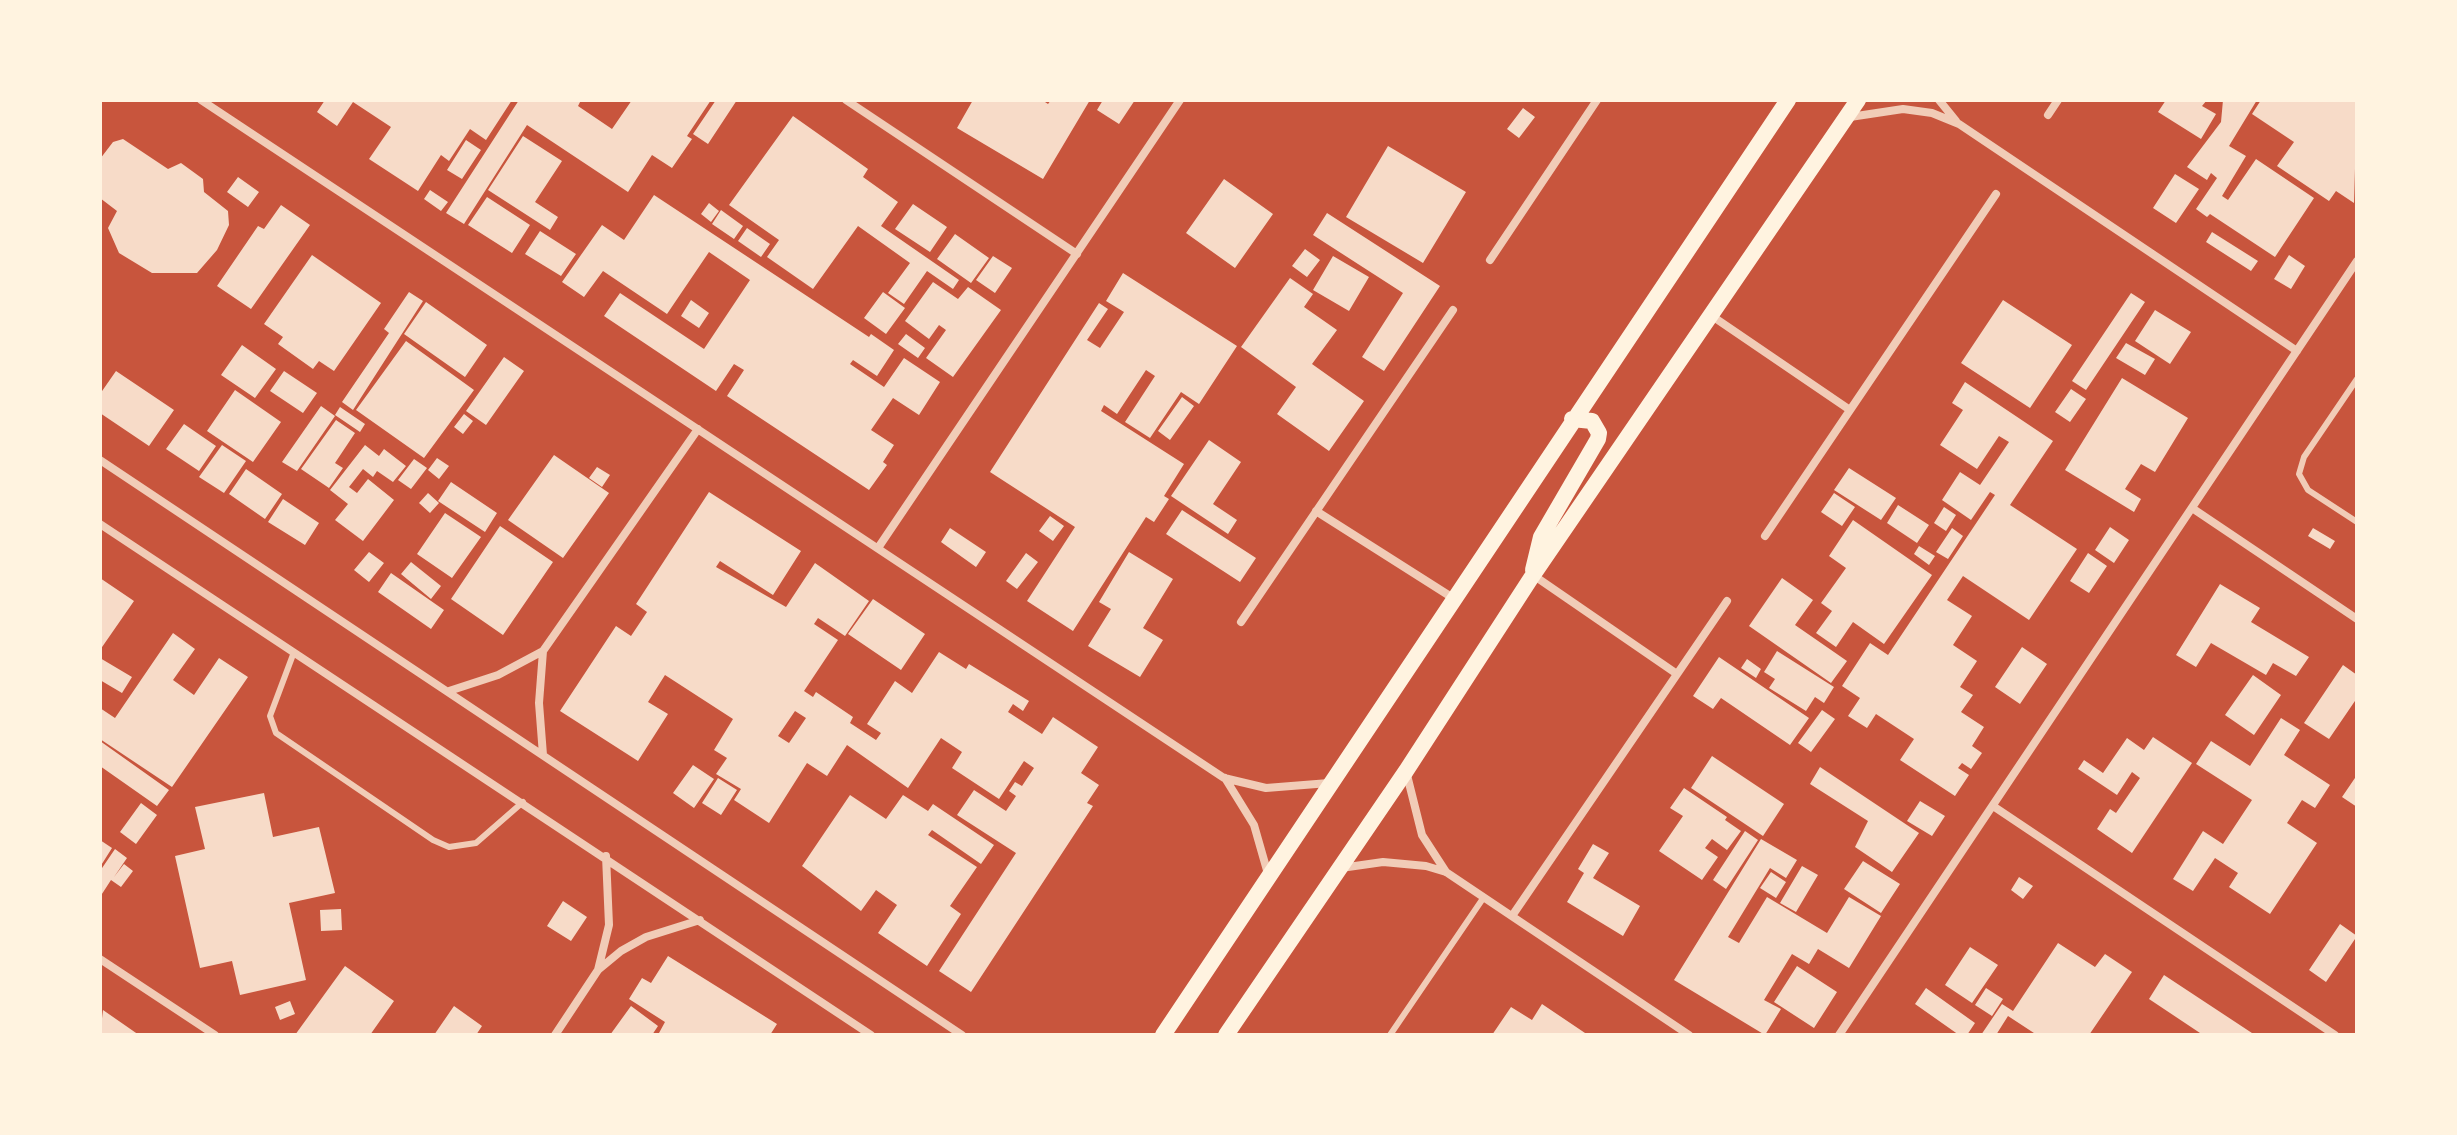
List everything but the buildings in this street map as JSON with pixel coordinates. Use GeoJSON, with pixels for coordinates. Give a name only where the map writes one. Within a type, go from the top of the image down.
{"type":"FeatureCollection","features":[{"type":"Feature","properties":{"kind":"main road"},"geometry":{"type":"LineString","coordinates":[[1226,1035],[1406,771],[1533,575],[1858,100]]}},
{"type":"Feature","properties":{"kind":"main road"},"geometry":{"type":"LineString","coordinates":[[1163,1035],[1782,102]]}},
{"type":"Feature","properties":{"kind":"main road"},"geometry":{"type":"LineString","coordinates":[[1533,575],[1541,537],[1598,439],[1599,433],[1592,421],[1572,419]]}},
{"type":"Feature","properties":{"kind":"street"},"geometry":{"type":"LineString","coordinates":[[201,100],[1224,778],[1266,788],[1330,783]]}},
{"type":"Feature","properties":{"kind":"street"},"geometry":{"type":"LineString","coordinates":[[846,100],[1077,254]]}},
{"type":"Feature","properties":{"kind":"street"},"geometry":{"type":"LineString","coordinates":[[878,548],[1180,100]]}},
{"type":"Feature","properties":{"kind":"street"},"geometry":{"type":"LineString","coordinates":[[1490,260],[1597,100]]}},
{"type":"Feature","properties":{"kind":"street"},"geometry":{"type":"LineString","coordinates":[[1939,100],[1959,124]]}},
{"type":"Feature","properties":{"kind":"street"},"geometry":{"type":"LineString","coordinates":[[2048,115],[2058,100]]}},
{"type":"Feature","properties":{"kind":"street"},"geometry":{"type":"LineString","coordinates":[[1847,117],[1903,109],[1932,113],[1959,124],[2297,351]]}},
{"type":"Feature","properties":{"kind":"street"},"geometry":{"type":"LineString","coordinates":[[1765,536],[1996,194]]}},
{"type":"Feature","properties":{"kind":"street"},"geometry":{"type":"LineString","coordinates":[[1839,1035],[2357,261]]}},
{"type":"Feature","properties":{"kind":"street"},"geometry":{"type":"LineString","coordinates":[[1241,622],[1453,310]]}},
{"type":"Feature","properties":{"kind":"street"},"geometry":{"type":"LineString","coordinates":[[1712,316],[1850,410]]}},
{"type":"Feature","properties":{"kind":"street"},"geometry":{"type":"LineString","coordinates":[[449,691],[498,675],[543,651],[698,429]]}},
{"type":"Feature","properties":{"kind":"street"},"geometry":{"type":"LineString","coordinates":[[100,460],[962,1035]]}},
{"type":"Feature","properties":{"kind":"street"},"geometry":{"type":"LineString","coordinates":[[2192,508],[2357,619]]}},
{"type":"Feature","properties":{"kind":"street"},"geometry":{"type":"LineString","coordinates":[[1316,511],[1453,598]]}},
{"type":"Feature","properties":{"kind":"street"},"geometry":{"type":"LineString","coordinates":[[100,524],[606,856],[871,1035]]}},
{"type":"Feature","properties":{"kind":"street"},"geometry":{"type":"LineString","coordinates":[[1533,575],[1677,674]]}},
{"type":"Feature","properties":{"kind":"street"},"geometry":{"type":"LineString","coordinates":[[1512,916],[1727,601]]}},
{"type":"Feature","properties":{"kind":"street"},"geometry":{"type":"LineString","coordinates":[[543,651],[539,703],[543,755]]}},
{"type":"Feature","properties":{"kind":"street"},"geometry":{"type":"LineString","coordinates":[[1406,771],[1414,815],[1433,855],[1446,872]]}},
{"type":"Feature","properties":{"kind":"street"},"geometry":{"type":"LineString","coordinates":[[1224,778],[1254,825],[1268,877]]}},
{"type":"Feature","properties":{"kind":"street"},"geometry":{"type":"LineString","coordinates":[[1993,806],[2335,1035]]}},
{"type":"Feature","properties":{"kind":"street"},"geometry":{"type":"LineString","coordinates":[[555,1035],[598,970],[609,925],[606,856]]}},
{"type":"Feature","properties":{"kind":"street"},"geometry":{"type":"LineString","coordinates":[[1340,869],[1383,862],[1426,866],[1446,872],[1689,1035]]}},
{"type":"Feature","properties":{"kind":"street"},"geometry":{"type":"LineString","coordinates":[[598,970],[646,937],[700,920]]}},
{"type":"Feature","properties":{"kind":"street"},"geometry":{"type":"LineString","coordinates":[[100,959],[215,1035]]}},
{"type":"Feature","properties":{"kind":"lane"},"geometry":{"type":"LineString","coordinates":[[2357,379],[2304,457],[2299,474],[2308,490],[2357,522]]}},
{"type":"Feature","properties":{"kind":"lane"},"geometry":{"type":"LineString","coordinates":[[294,652],[270,716],[276,733],[433,840],[449,847],[476,843],[523,802]]}},
{"type":"Feature","properties":{"kind":"lane"},"geometry":{"type":"LineString","coordinates":[[1390,1035],[1484,897]]}}]}
